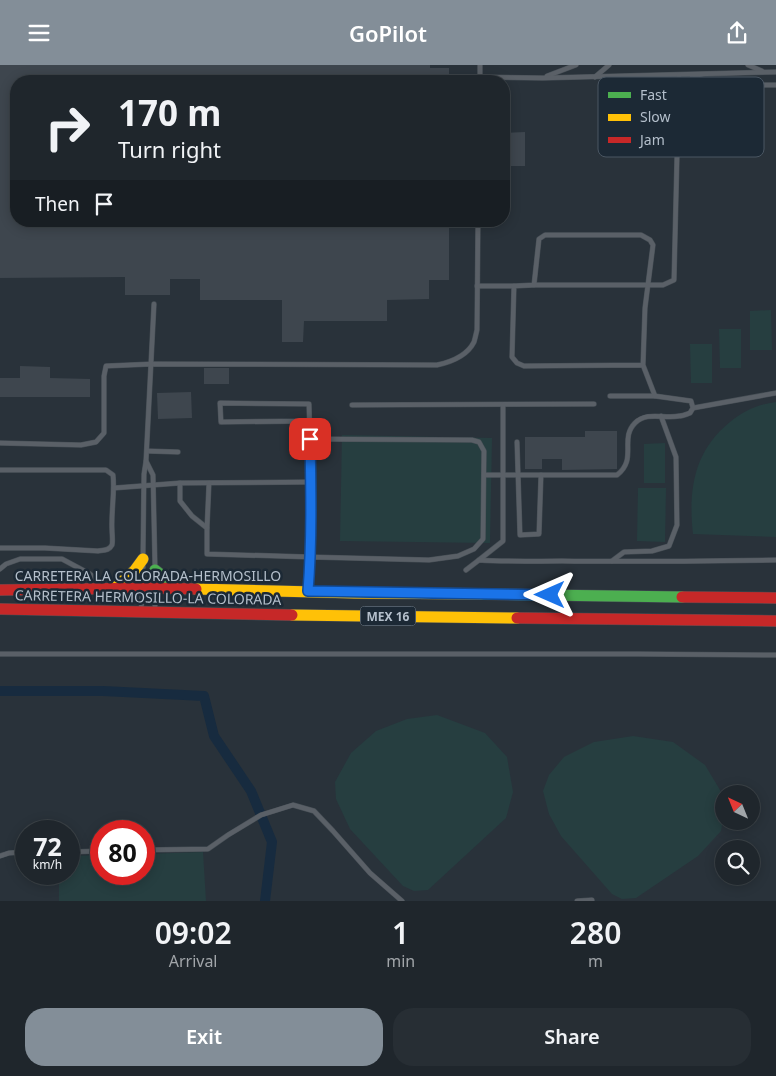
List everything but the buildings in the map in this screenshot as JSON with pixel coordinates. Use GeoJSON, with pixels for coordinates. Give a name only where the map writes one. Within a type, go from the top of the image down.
{"type":"FeatureCollection","features":[{"type":"Feature","properties":{"kind":"highway"},"geometry":{"type":"LineString","coordinates":[[111,588],[135,570],[143,559]]}},
{"type":"Feature","properties":{"kind":"highway"},"geometry":{"type":"LineString","coordinates":[[155,570],[178,589]]}},
{"type":"Feature","properties":{"kind":"highway","name":"CARRETERA LA COLORADA-HERMOSILLO"},"geometry":{"type":"LineString","coordinates":[[0,590],[156,588],[776,597]]}},
{"type":"Feature","properties":{"kind":"highway","name":"CARRETERA HERMOSILLO-LA COLORADA"},"geometry":{"type":"LineString","coordinates":[[0,609],[155,613],[776,621]]}},
{"type":"Feature","properties":{"kind":"lane"},"geometry":{"type":"LineString","coordinates":[[543,78],[576,65]]}},
{"type":"Feature","properties":{"kind":"lane"},"geometry":{"type":"LineString","coordinates":[[595,77],[609,65]]}},
{"type":"Feature","properties":{"kind":"lane"},"geometry":{"type":"LineString","coordinates":[[748,65],[765,72]]}},
{"type":"Feature","properties":{"kind":"lane"},"geometry":{"type":"LineString","coordinates":[[510,79],[776,72]]}},
{"type":"Feature","properties":{"kind":"lane"},"geometry":{"type":"LineString","coordinates":[[688,75],[695,77]]}},
{"type":"Feature","properties":{"kind":"lane"},"geometry":{"type":"LineString","coordinates":[[477,286],[663,285],[674,280],[676,157]]}},
{"type":"Feature","properties":{"kind":"lane"},"geometry":{"type":"LineString","coordinates":[[0,443],[81,445],[96,443],[104,433],[104,376],[106,367],[152,364],[437,365],[447,363],[468,351],[477,330],[478,227]]}},
{"type":"Feature","properties":{"kind":"lane"},"geometry":{"type":"LineString","coordinates":[[534,285],[539,239],[545,235],[640,235],[650,239],[653,245],[647,285],[643,365],[655,397]]}},
{"type":"Feature","properties":{"kind":"lane"},"geometry":{"type":"LineString","coordinates":[[514,286],[512,357],[517,363],[524,366],[643,365]]}},
{"type":"Feature","properties":{"kind":"lane"},"geometry":{"type":"LineString","coordinates":[[141,612],[144,474],[147,451],[154,304]]}},
{"type":"Feature","properties":{"kind":"lane"},"geometry":{"type":"LineString","coordinates":[[484,475],[617,475],[622,471],[628,459],[628,432],[638,420],[647,416],[679,417],[690,413],[693,408],[776,393]]}},
{"type":"Feature","properties":{"kind":"lane"},"geometry":{"type":"LineString","coordinates":[[610,396],[655,397],[691,401],[693,408]]}},
{"type":"Feature","properties":{"kind":"lane"},"geometry":{"type":"LineString","coordinates":[[308,591],[311,482],[309,404],[220,403],[221,422],[309,421]]}},
{"type":"Feature","properties":{"kind":"lane"},"geometry":{"type":"LineString","coordinates":[[352,405],[594,404]]}},
{"type":"Feature","properties":{"kind":"lane"},"geometry":{"type":"LineString","coordinates":[[466,571],[503,541],[503,405]]}},
{"type":"Feature","properties":{"kind":"lane"},"geometry":{"type":"LineString","coordinates":[[611,562],[624,552],[652,551],[669,546],[677,525],[676,457],[660,416]]}},
{"type":"Feature","properties":{"kind":"lane"},"geometry":{"type":"LineString","coordinates":[[209,483],[207,554],[429,560],[458,556],[474,549],[484,539],[484,451],[479,442],[472,440],[310,439]]}},
{"type":"Feature","properties":{"kind":"lane"},"geometry":{"type":"LineString","coordinates":[[517,442],[520,535],[539,534],[541,475]]}},
{"type":"Feature","properties":{"kind":"lane"},"geometry":{"type":"LineString","coordinates":[[147,451],[178,452]]}},
{"type":"Feature","properties":{"kind":"lane"},"geometry":{"type":"LineString","coordinates":[[146,461],[154,475],[155,613]]}},
{"type":"Feature","properties":{"kind":"lane"},"geometry":{"type":"LineString","coordinates":[[0,470],[106,470],[113,475],[114,488],[111,522],[112,544],[109,548],[98,551],[0,548]]}},
{"type":"Feature","properties":{"kind":"lane"},"geometry":{"type":"LineString","coordinates":[[114,488],[180,483],[311,482]]}},
{"type":"Feature","properties":{"kind":"lane"},"geometry":{"type":"LineString","coordinates":[[180,483],[180,501],[192,516],[207,528]]}},
{"type":"Feature","properties":{"kind":"lane"},"geometry":{"type":"LineString","coordinates":[[0,569],[6,564],[20,559],[62,559],[111,588]]}},
{"type":"Feature","properties":{"kind":"lane"},"geometry":{"type":"LineString","coordinates":[[479,560],[503,562],[776,560]]}},
{"type":"Feature","properties":{"kind":"lane"},"geometry":{"type":"LineString","coordinates":[[0,654],[776,655]]}},
{"type":"Feature","properties":{"kind":"lane"},"geometry":{"type":"LineString","coordinates":[[155,850],[208,849],[261,815],[293,805],[314,811],[370,873],[402,901]]}},
{"type":"Feature","properties":{"kind":"lane"},"geometry":{"type":"LineString","coordinates":[[0,856],[15,853]]}},
{"type":"Feature","properties":{"kind":"lane"},"geometry":{"type":"LineString","coordinates":[[577,901],[592,901]]}},
{"type":"Feature","properties":{"kind":"green space"},"geometry":{"type":"Polygon","coordinates":[[[771,310],[772,350],[750,350],[750,311],[771,310]]]}},
{"type":"Feature","properties":{"kind":"green space"},"geometry":{"type":"Polygon","coordinates":[[[719,329],[741,329],[741,368],[720,368],[719,329]]]}},
{"type":"Feature","properties":{"kind":"green space"},"geometry":{"type":"Polygon","coordinates":[[[690,344],[712,344],[712,383],[691,383],[690,344]]]}},
{"type":"Feature","properties":{"kind":"green space"},"geometry":{"type":"Polygon","coordinates":[[[776,402],[776,537],[693,534],[693,487],[696,472],[708,446],[718,433],[740,415],[757,406],[776,402]]]}},
{"type":"Feature","properties":{"kind":"green space"},"geometry":{"type":"Polygon","coordinates":[[[342,435],[492,438],[490,543],[340,541],[342,435]]]}},
{"type":"Feature","properties":{"kind":"green space"},"geometry":{"type":"Polygon","coordinates":[[[665,443],[665,483],[644,483],[644,444],[665,443]]]}},
{"type":"Feature","properties":{"kind":"green space"},"geometry":{"type":"Polygon","coordinates":[[[638,488],[666,488],[665,542],[637,541],[638,488]]]}},
{"type":"Feature","properties":{"kind":"green space"},"geometry":{"type":"Polygon","coordinates":[[[437,715],[485,733],[507,757],[513,792],[506,818],[428,890],[414,891],[403,886],[350,829],[336,799],[335,782],[351,753],[376,731],[407,719],[437,715]]]}},
{"type":"Feature","properties":{"kind":"green space"},"geometry":{"type":"Polygon","coordinates":[[[633,736],[673,742],[705,765],[717,785],[715,785],[715,830],[721,831],[698,856],[636,898],[622,899],[612,894],[561,836],[549,814],[543,791],[549,775],[564,757],[594,742],[633,736]]]}},
{"type":"Feature","properties":{"kind":"green space"},"geometry":{"type":"Polygon","coordinates":[[[203,852],[206,901],[59,901],[59,885],[80,885],[80,856],[90,855],[90,885],[155,885],[155,854],[203,852]]]}},
{"type":"Feature","properties":{"kind":"waterway"},"geometry":{"type":"LineString","coordinates":[[0,691],[103,691],[204,696],[214,736],[251,791],[272,842],[265,901]]}},
{"type":"Feature","properties":{"kind":"traffic: fast"},"geometry":{"type":"LineString","coordinates":[[155,570],[178,588]]}},
{"type":"Feature","properties":{"kind":"traffic: fast"},"geometry":{"type":"LineString","coordinates":[[481,594],[682,597]]}},
{"type":"Feature","properties":{"kind":"traffic: slow"},"geometry":{"type":"LineString","coordinates":[[115,588],[135,570],[143,559]]}},
{"type":"Feature","properties":{"kind":"traffic: slow"},"geometry":{"type":"LineString","coordinates":[[196,589],[481,594]]}},
{"type":"Feature","properties":{"kind":"traffic: slow"},"geometry":{"type":"LineString","coordinates":[[292,615],[517,618]]}},
{"type":"Feature","properties":{"kind":"traffic: jam"},"geometry":{"type":"LineString","coordinates":[[0,590],[196,589]]}},
{"type":"Feature","properties":{"kind":"traffic: jam"},"geometry":{"type":"LineString","coordinates":[[682,597],[776,598]]}},
{"type":"Feature","properties":{"kind":"traffic: jam"},"geometry":{"type":"LineString","coordinates":[[0,609],[292,615]]}},
{"type":"Feature","properties":{"kind":"traffic: jam"},"geometry":{"type":"LineString","coordinates":[[517,618],[776,621]]}},
{"type":"Feature","properties":{"kind":"route"},"geometry":{"type":"LineString","coordinates":[[310,439],[311,519],[308,591],[550,595]]}}]}
